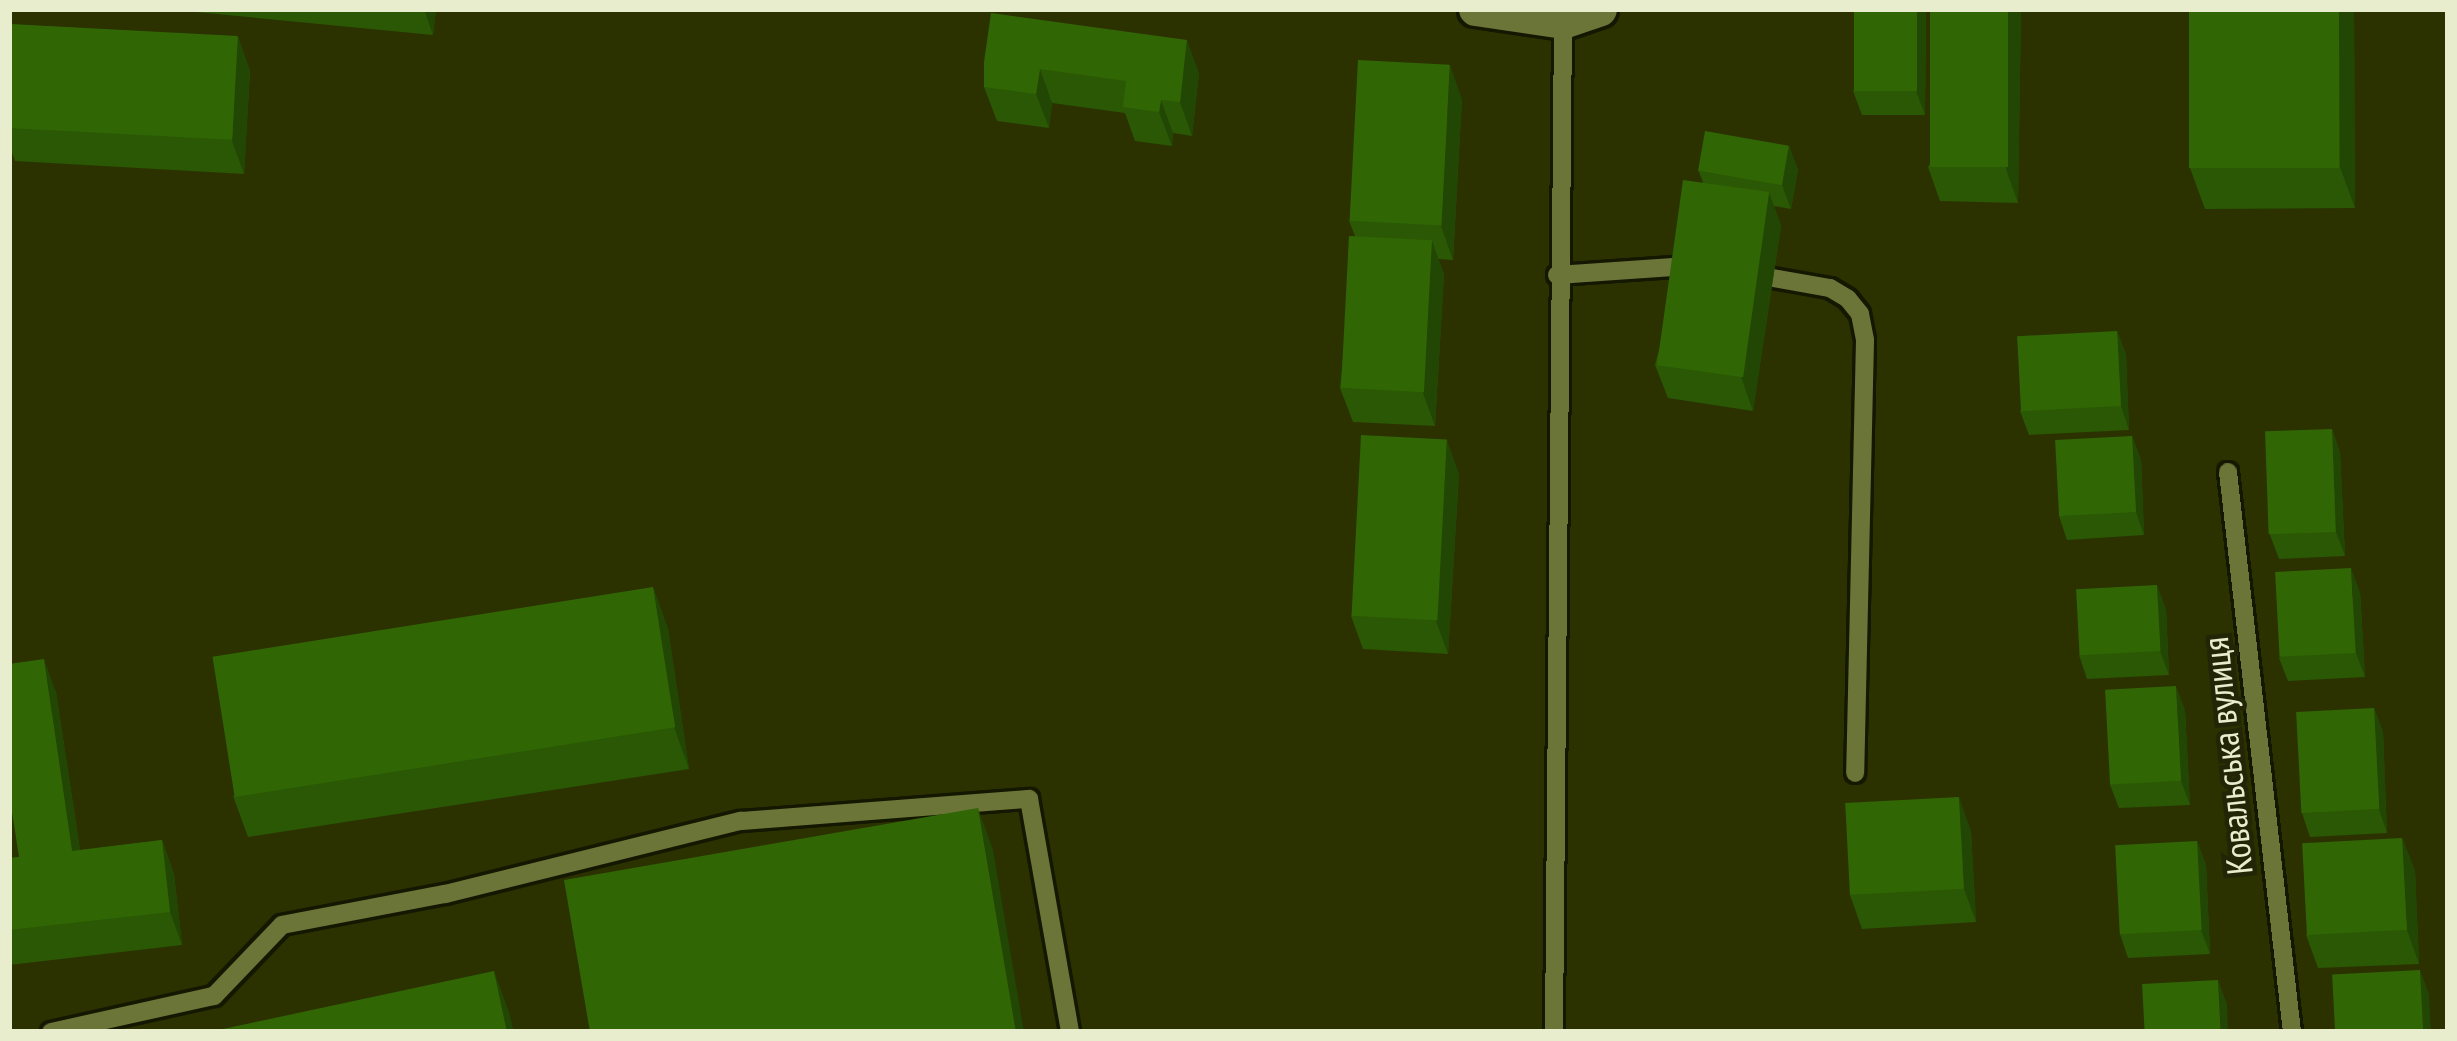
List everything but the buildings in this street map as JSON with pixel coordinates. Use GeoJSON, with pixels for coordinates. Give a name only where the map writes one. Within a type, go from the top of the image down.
{"type":"FeatureCollection","features":[{"type":"Feature","properties":{"kind":"street"},"geometry":{"type":"LineString","coordinates":[[1475,9],[1543,16],[1600,9]]}},
{"type":"Feature","properties":{"kind":"lane"},"geometry":{"type":"LineString","coordinates":[[1543,16],[1558,275],[1554,1032]]}},
{"type":"Feature","properties":{"kind":"lane"},"geometry":{"type":"LineString","coordinates":[[1558,275],[1688,266]]}},
{"type":"Feature","properties":{"kind":"lane"},"geometry":{"type":"LineString","coordinates":[[1773,278],[1830,288],[1848,299],[1859,314],[1864,340],[1855,773]]}},
{"type":"Feature","properties":{"kind":"lane","name":"Ковальська вулиця"},"geometry":{"type":"LineString","coordinates":[[2228,472],[2292,1032]]}},
{"type":"Feature","properties":{"kind":"lane"},"geometry":{"type":"LineString","coordinates":[[51,1032],[214,996],[282,925],[445,894],[741,821],[1029,799],[1070,1032]]}}]}
